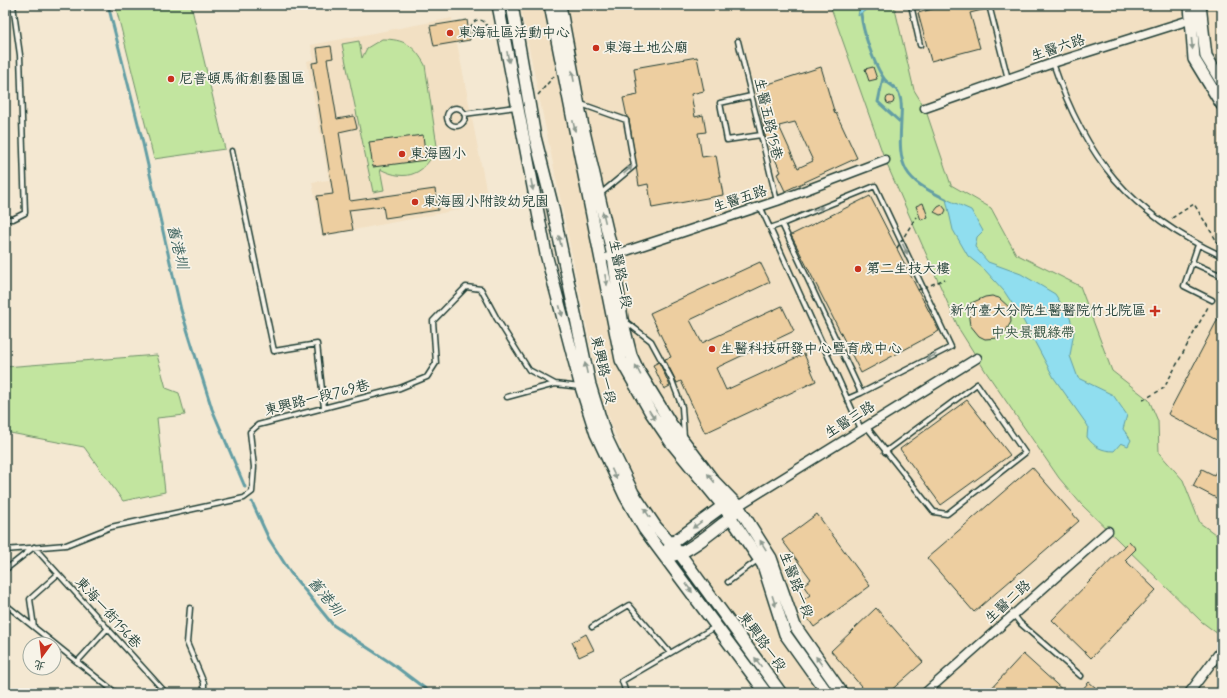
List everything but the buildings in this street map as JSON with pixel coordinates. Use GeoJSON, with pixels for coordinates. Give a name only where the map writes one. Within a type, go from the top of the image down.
{"type":"FeatureCollection","features":[{"type":"Feature","properties":{"kind":"street","name":"東興路一段"},"geometry":{"type":"LineString","coordinates":[[498,5],[546,254],[585,386],[606,437],[634,493],[656,527],[680,554],[781,693]]}},
{"type":"Feature","properties":{"kind":"street","name":"東興路一段"},"geometry":{"type":"LineString","coordinates":[[512,5],[529,105],[552,204],[585,386],[596,434],[625,496],[644,529],[766,693]]}},
{"type":"Feature","properties":{"kind":"street","name":"生醫路二段"},"geometry":{"type":"LineString","coordinates":[[550,5],[621,360],[651,413],[670,441],[723,506],[730,518]]}},
{"type":"Feature","properties":{"kind":"street","name":"生醫路二段"},"geometry":{"type":"LineString","coordinates":[[560,5],[578,103],[613,256],[622,319],[631,354],[638,370],[684,441],[712,480],[738,506]]}},
{"type":"Feature","properties":{"kind":"street"},"geometry":{"type":"LineString","coordinates":[[1190,5],[1194,59],[1222,105]]}},
{"type":"Feature","properties":{"kind":"street","name":"生醫六路"},"geometry":{"type":"LineString","coordinates":[[925,108],[1053,63],[1190,20],[1200,11]]}},
{"type":"Feature","properties":{"kind":"street"},"geometry":{"type":"LineString","coordinates":[[1200,11],[1206,56],[1222,82]]}},
{"type":"Feature","properties":{"kind":"street","name":"生醫五路"},"geometry":{"type":"LineString","coordinates":[[602,259],[777,201],[885,160]]}},
{"type":"Feature","properties":{"kind":"street","name":"生醫三路"},"geometry":{"type":"LineString","coordinates":[[738,506],[863,427],[977,358]]}},
{"type":"Feature","properties":{"kind":"street"},"geometry":{"type":"LineString","coordinates":[[665,556],[671,544],[723,506],[738,506]]}},
{"type":"Feature","properties":{"kind":"street"},"geometry":{"type":"LineString","coordinates":[[665,556],[680,554],[730,518],[738,506]]}},
{"type":"Feature","properties":{"kind":"street","name":"生醫路一段"},"geometry":{"type":"LineString","coordinates":[[738,506],[771,558],[795,626],[842,693]]}},
{"type":"Feature","properties":{"kind":"street","name":"生醫路一段"},"geometry":{"type":"LineString","coordinates":[[730,518],[763,565],[785,634],[827,693]]}},
{"type":"Feature","properties":{"kind":"street","name":"生醫二路"},"geometry":{"type":"LineString","coordinates":[[926,693],[1108,531]]}},
{"type":"Feature","properties":{"kind":"street"},"geometry":{"type":"LineString","coordinates":[[1189,693],[1222,649]]}},
{"type":"Feature","properties":{"kind":"lane"},"geometry":{"type":"LineString","coordinates":[[5,219],[13,219],[25,213],[20,55],[13,5]]}},
{"type":"Feature","properties":{"kind":"lane"},"geometry":{"type":"LineString","coordinates":[[910,5],[920,45]]}},
{"type":"Feature","properties":{"kind":"lane"},"geometry":{"type":"LineString","coordinates":[[989,5],[1008,79]]}},
{"type":"Feature","properties":{"kind":"lane","name":"生醫五路15巷"},"geometry":{"type":"LineString","coordinates":[[738,41],[777,201]]}},
{"type":"Feature","properties":{"kind":"lane"},"geometry":{"type":"LineString","coordinates":[[1053,63],[1068,105],[1087,141],[1110,175],[1147,212],[1198,245],[1222,256]]}},
{"type":"Feature","properties":{"kind":"lane"},"geometry":{"type":"LineString","coordinates":[[751,96],[720,103],[727,140],[761,135]]}},
{"type":"Feature","properties":{"kind":"lane"},"geometry":{"type":"LineString","coordinates":[[578,103],[626,120],[634,166],[599,195]]}},
{"type":"Feature","properties":{"kind":"lane"},"geometry":{"type":"LineString","coordinates":[[464,114],[529,105]]}},
{"type":"Feature","properties":{"kind":"lane"},"geometry":{"type":"LineString","coordinates":[[455,108],[461,110],[464,114],[464,120],[458,126],[450,124],[447,118],[450,110],[455,108]]}},
{"type":"Feature","properties":{"kind":"lane"},"geometry":{"type":"LineString","coordinates":[[232,151],[274,351],[317,344],[324,408]]}},
{"type":"Feature","properties":{"kind":"lane"},"geometry":{"type":"LineString","coordinates":[[770,228],[875,186],[951,346],[847,399]]}},
{"type":"Feature","properties":{"kind":"lane"},"geometry":{"type":"LineString","coordinates":[[760,206],[847,399],[863,427],[934,512],[947,514],[1025,453],[977,384],[885,452]]}},
{"type":"Feature","properties":{"kind":"lane"},"geometry":{"type":"LineString","coordinates":[[782,224],[861,393]]}},
{"type":"Feature","properties":{"kind":"lane"},"geometry":{"type":"LineString","coordinates":[[1198,245],[1184,286],[1212,300]]}},
{"type":"Feature","properties":{"kind":"lane"},"geometry":{"type":"LineString","coordinates":[[1193,262],[1222,276]]}},
{"type":"Feature","properties":{"kind":"lane","name":"東興路一段769巷"},"geometry":{"type":"LineString","coordinates":[[5,550],[66,545],[111,527],[244,498],[252,492],[254,468],[250,432],[258,424],[400,388],[427,377],[436,363],[433,321],[466,287],[481,289],[497,319],[529,370],[555,384],[585,386]]}},
{"type":"Feature","properties":{"kind":"lane"},"geometry":{"type":"LineString","coordinates":[[622,319],[651,341],[671,378],[682,408],[684,441]]}},
{"type":"Feature","properties":{"kind":"lane"},"geometry":{"type":"LineString","coordinates":[[507,397],[555,384]]}},
{"type":"Feature","properties":{"kind":"lane"},"geometry":{"type":"LineString","coordinates":[[5,570],[34,547]]}},
{"type":"Feature","properties":{"kind":"lane","name":"東海一街156巷"},"geometry":{"type":"LineString","coordinates":[[34,547],[166,693]]}},
{"type":"Feature","properties":{"kind":"lane"},"geometry":{"type":"LineString","coordinates":[[728,582],[759,559]]}},
{"type":"Feature","properties":{"kind":"lane"},"geometry":{"type":"LineString","coordinates":[[34,627],[30,598],[58,574]]}},
{"type":"Feature","properties":{"kind":"lane"},"geometry":{"type":"LineString","coordinates":[[5,604],[116,693]]}},
{"type":"Feature","properties":{"kind":"lane"},"geometry":{"type":"LineString","coordinates":[[592,627],[629,605],[670,653]]}},
{"type":"Feature","properties":{"kind":"lane"},"geometry":{"type":"LineString","coordinates":[[190,608],[187,643],[204,682],[204,693]]}},
{"type":"Feature","properties":{"kind":"lane"},"geometry":{"type":"LineString","coordinates":[[1014,615],[1020,623],[1081,676]]}},
{"type":"Feature","properties":{"kind":"lane"},"geometry":{"type":"LineString","coordinates":[[626,693],[622,681],[717,626]]}},
{"type":"Feature","properties":{"kind":"lane"},"geometry":{"type":"LineString","coordinates":[[77,662],[108,628]]}},
{"type":"Feature","properties":{"kind":"path"},"geometry":{"type":"LineString","coordinates":[[477,20],[485,22],[488,26],[485,34],[480,36],[473,33],[471,28],[473,23],[477,20]]}},
{"type":"Feature","properties":{"kind":"path"},"geometry":{"type":"LineString","coordinates":[[529,105],[562,67]]}},
{"type":"Feature","properties":{"kind":"path"},"geometry":{"type":"LineString","coordinates":[[1172,218],[1194,204],[1221,248]]}},
{"type":"Feature","properties":{"kind":"path"},"geometry":{"type":"LineString","coordinates":[[897,248],[916,217]]}},
{"type":"Feature","properties":{"kind":"path"},"geometry":{"type":"LineString","coordinates":[[918,290],[945,279]]}},
{"type":"Feature","properties":{"kind":"path"},"geometry":{"type":"LineString","coordinates":[[1143,400],[1164,388],[1212,300]]}},
{"type":"Feature","properties":{"kind":"shaded area"},"geometry":{"type":"Polygon","coordinates":[[[520,5],[1222,5],[1222,693],[791,693],[638,493],[602,399],[520,5]]]}},
{"type":"Feature","properties":{"kind":"shaded area","name":"東海國小"},"geometry":{"type":"Polygon","coordinates":[[[452,18],[489,204],[322,236],[312,182],[329,180],[307,61],[314,59],[311,45],[452,18]]]}},
{"type":"Feature","properties":{"kind":"green space","name":"尼普頓馬術創藝園區"},"geometry":{"type":"Polygon","coordinates":[[[133,5],[191,5],[225,149],[154,159],[116,8],[133,5]]]}},
{"type":"Feature","properties":{"kind":"green space","name":"中央景觀綠帶"},"geometry":{"type":"Polygon","coordinates":[[[830,5],[894,5],[914,90],[925,108],[951,185],[991,208],[1016,254],[1080,286],[1112,371],[1149,400],[1158,421],[1159,453],[1183,480],[1200,523],[1222,539],[1222,637],[1202,622],[1081,504],[1059,478],[986,372],[959,329],[885,160],[830,5]]]}},
{"type":"Feature","properties":{"kind":"green space"},"geometry":{"type":"Polygon","coordinates":[[[382,39],[396,40],[408,44],[417,52],[425,65],[437,146],[427,163],[414,173],[399,175],[380,169],[384,190],[373,192],[342,44],[359,41],[362,58],[367,48],[382,39]]]}},
{"type":"Feature","properties":{"kind":"green space"},"geometry":{"type":"Polygon","coordinates":[[[157,355],[166,388],[179,393],[185,415],[157,418],[165,492],[123,501],[84,447],[5,432],[5,367],[157,355]]]}},
{"type":"Feature","properties":{"kind":"water"},"geometry":{"type":"Polygon","coordinates":[[[860,5],[867,5],[866,10],[858,16],[860,5]]]}},
{"type":"Feature","properties":{"kind":"water"},"geometry":{"type":"Polygon","coordinates":[[[946,199],[971,210],[983,231],[977,237],[975,247],[988,262],[1021,274],[1055,294],[1070,318],[1074,331],[1070,356],[1078,378],[1113,395],[1127,415],[1123,429],[1131,440],[1128,446],[1121,443],[1114,451],[1106,450],[1095,446],[1087,437],[1088,426],[1054,378],[1023,320],[1004,291],[984,269],[968,256],[953,230],[946,199]]]}},
{"type":"Feature","properties":{"kind":"waterway","name":"舊港圳"},"geometry":{"type":"LineString","coordinates":[[108,5],[141,135],[181,310],[212,409],[245,487]]}},
{"type":"Feature","properties":{"kind":"waterway"},"geometry":{"type":"LineString","coordinates":[[861,14],[866,38],[879,71],[885,80],[898,91],[900,97],[902,107],[900,137],[901,150],[906,170],[920,185],[946,199]]}},
{"type":"Feature","properties":{"kind":"waterway"},"geometry":{"type":"LineString","coordinates":[[883,78],[878,102],[900,122]]}},
{"type":"Feature","properties":{"kind":"waterway","name":"舊港圳"},"geometry":{"type":"LineString","coordinates":[[252,502],[269,539],[290,572],[333,625],[391,663],[431,693]]}},
{"type":"Feature","properties":{"kind":"place","name":"東海社區活動中心"},"geometry":{"type":"Point","coordinates":[450,33]}},
{"type":"Feature","properties":{"kind":"place","name":"東海土地公廟"},"geometry":{"type":"Point","coordinates":[596,48]}},
{"type":"Feature","properties":{"kind":"place","name":"尼普頓馬術創藝園區"},"geometry":{"type":"Point","coordinates":[171,79]}},
{"type":"Feature","properties":{"kind":"place","name":"東海國小"},"geometry":{"type":"Point","coordinates":[402,154]}},
{"type":"Feature","properties":{"kind":"place","name":"東海國小附設幼兒園"},"geometry":{"type":"Point","coordinates":[415,202]}},
{"type":"Feature","properties":{"kind":"place","name":"第二生技大樓"},"geometry":{"type":"Point","coordinates":[858,269]}},
{"type":"Feature","properties":{"kind":"place","name":"新竹臺大分院生醫醫院竹北院區"},"geometry":{"type":"Point","coordinates":[1155,311]}},
{"type":"Feature","properties":{"kind":"place","name":"生醫科技研發中心暨育成中心"},"geometry":{"type":"Point","coordinates":[712,349]}}]}
